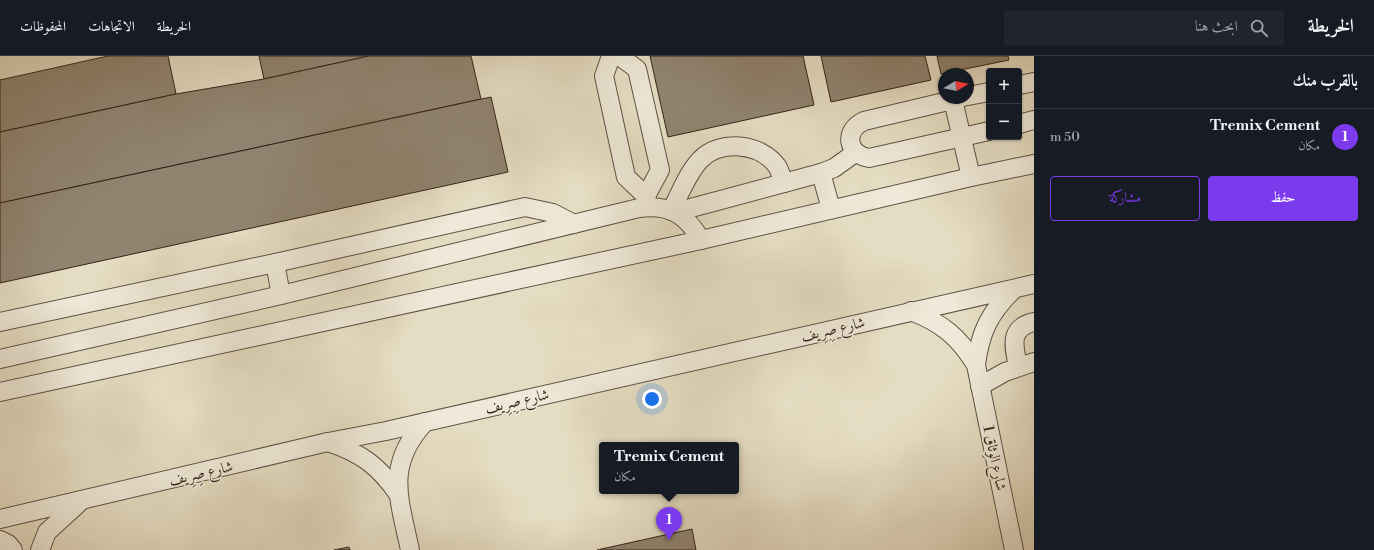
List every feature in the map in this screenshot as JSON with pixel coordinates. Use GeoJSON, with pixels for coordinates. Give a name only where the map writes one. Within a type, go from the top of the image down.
{"type":"FeatureCollection","features":[{"type":"Feature","properties":{"kind":"street"},"geometry":{"type":"LineString","coordinates":[[611,56],[604,76],[626,177],[647,201],[673,211],[686,219],[701,240]]}},
{"type":"Feature","properties":{"kind":"street"},"geometry":{"type":"LineString","coordinates":[[0,359],[281,295],[574,224],[647,201],[660,170],[637,69],[619,56]]}},
{"type":"Feature","properties":{"kind":"street"},"geometry":{"type":"LineString","coordinates":[[1022,84],[1034,82]]}},
{"type":"Feature","properties":{"kind":"street"},"geometry":{"type":"LineString","coordinates":[[974,95],[986,93]]}},
{"type":"Feature","properties":{"kind":"street"},"geometry":{"type":"LineString","coordinates":[[938,103],[864,121],[852,130],[850,138],[851,146],[855,152],[862,157],[870,158],[986,132]]}},
{"type":"Feature","properties":{"kind":"street"},"geometry":{"type":"LineString","coordinates":[[961,104],[962,137],[971,177]]}},
{"type":"Feature","properties":{"kind":"street"},"geometry":{"type":"LineString","coordinates":[[1022,123],[1034,120]]}},
{"type":"Feature","properties":{"kind":"street"},"geometry":{"type":"LineString","coordinates":[[673,211],[692,170],[701,159],[713,151],[726,147],[741,146],[754,149],[766,156],[777,166],[784,183]]}},
{"type":"Feature","properties":{"kind":"street"},"geometry":{"type":"LineString","coordinates":[[673,211],[821,173],[834,168],[855,152]]}},
{"type":"Feature","properties":{"kind":"street"},"geometry":{"type":"LineString","coordinates":[[0,392],[701,240],[971,177],[1034,164]]}},
{"type":"Feature","properties":{"kind":"street"},"geometry":{"type":"LineString","coordinates":[[821,173],[831,210]]}},
{"type":"Feature","properties":{"kind":"street"},"geometry":{"type":"LineString","coordinates":[[0,322],[275,264],[525,206],[553,213],[574,224]]}},
{"type":"Feature","properties":{"kind":"street"},"geometry":{"type":"LineString","coordinates":[[275,264],[281,295]]}},
{"type":"Feature","properties":{"kind":"street","name":"شارع صِرِيف"},"geometry":{"type":"LineString","coordinates":[[0,519],[328,442],[425,422],[1034,284]]}},
{"type":"Feature","properties":{"kind":"street","name":"شارع الوِثاق 1"},"geometry":{"type":"LineString","coordinates":[[1014,288],[1002,301],[989,320],[978,348],[976,365],[1014,550]]}},
{"type":"Feature","properties":{"kind":"street","name":"شارع الوِثاق 1"},"geometry":{"type":"LineString","coordinates":[[911,312],[927,317],[956,337],[967,350],[976,365]]}},
{"type":"Feature","properties":{"kind":"street"},"geometry":{"type":"LineString","coordinates":[[980,386],[1005,372],[1026,364],[1014,348],[1014,341],[1019,329],[1034,322]]}},
{"type":"Feature","properties":{"kind":"street"},"geometry":{"type":"LineString","coordinates":[[410,550],[398,494],[399,470],[406,447],[415,433],[425,422]]}},
{"type":"Feature","properties":{"kind":"street"},"geometry":{"type":"LineString","coordinates":[[328,442],[345,448],[376,466],[388,479],[398,494]]}},
{"type":"Feature","properties":{"kind":"street"},"geometry":{"type":"LineString","coordinates":[[40,550],[47,532],[81,501]]}},
{"type":"Feature","properties":{"kind":"street"},"geometry":{"type":"LineString","coordinates":[[0,540],[8,544],[13,550]]}},
{"type":"Feature","properties":{"kind":"building"},"geometry":{"type":"Polygon","coordinates":[[[108,56],[168,56],[176,94],[0,132],[0,80],[108,56]]]}},
{"type":"Feature","properties":{"kind":"building"},"geometry":{"type":"Polygon","coordinates":[[[259,56],[369,56],[264,79],[259,56]]]}},
{"type":"Feature","properties":{"kind":"building"},"geometry":{"type":"Polygon","coordinates":[[[369,56],[471,56],[481,99],[0,203],[0,132],[176,94],[264,79],[369,56]]]}},
{"type":"Feature","properties":{"kind":"building"},"geometry":{"type":"Polygon","coordinates":[[[650,56],[803,56],[814,105],[668,137],[650,56]]]}},
{"type":"Feature","properties":{"kind":"building"},"geometry":{"type":"Polygon","coordinates":[[[821,56],[925,56],[931,80],[831,102],[821,56]]]}},
{"type":"Feature","properties":{"kind":"building"},"geometry":{"type":"Polygon","coordinates":[[[937,56],[1008,56],[1009,60],[970,68],[940,68],[937,56]]]}},
{"type":"Feature","properties":{"kind":"building"},"geometry":{"type":"Polygon","coordinates":[[[491,97],[508,172],[0,283],[0,203],[491,97]]]}},
{"type":"Feature","properties":{"kind":"building"},"geometry":{"type":"Polygon","coordinates":[[[692,529],[696,550],[597,550],[692,529]]]}},
{"type":"Feature","properties":{"kind":"building"},"geometry":{"type":"Polygon","coordinates":[[[349,547],[350,550],[334,550],[349,547]]]}},
{"type":"Feature","properties":{"kind":"place","name":"Tremix Cement"},"geometry":{"type":"Point","coordinates":[669,540]}}]}
